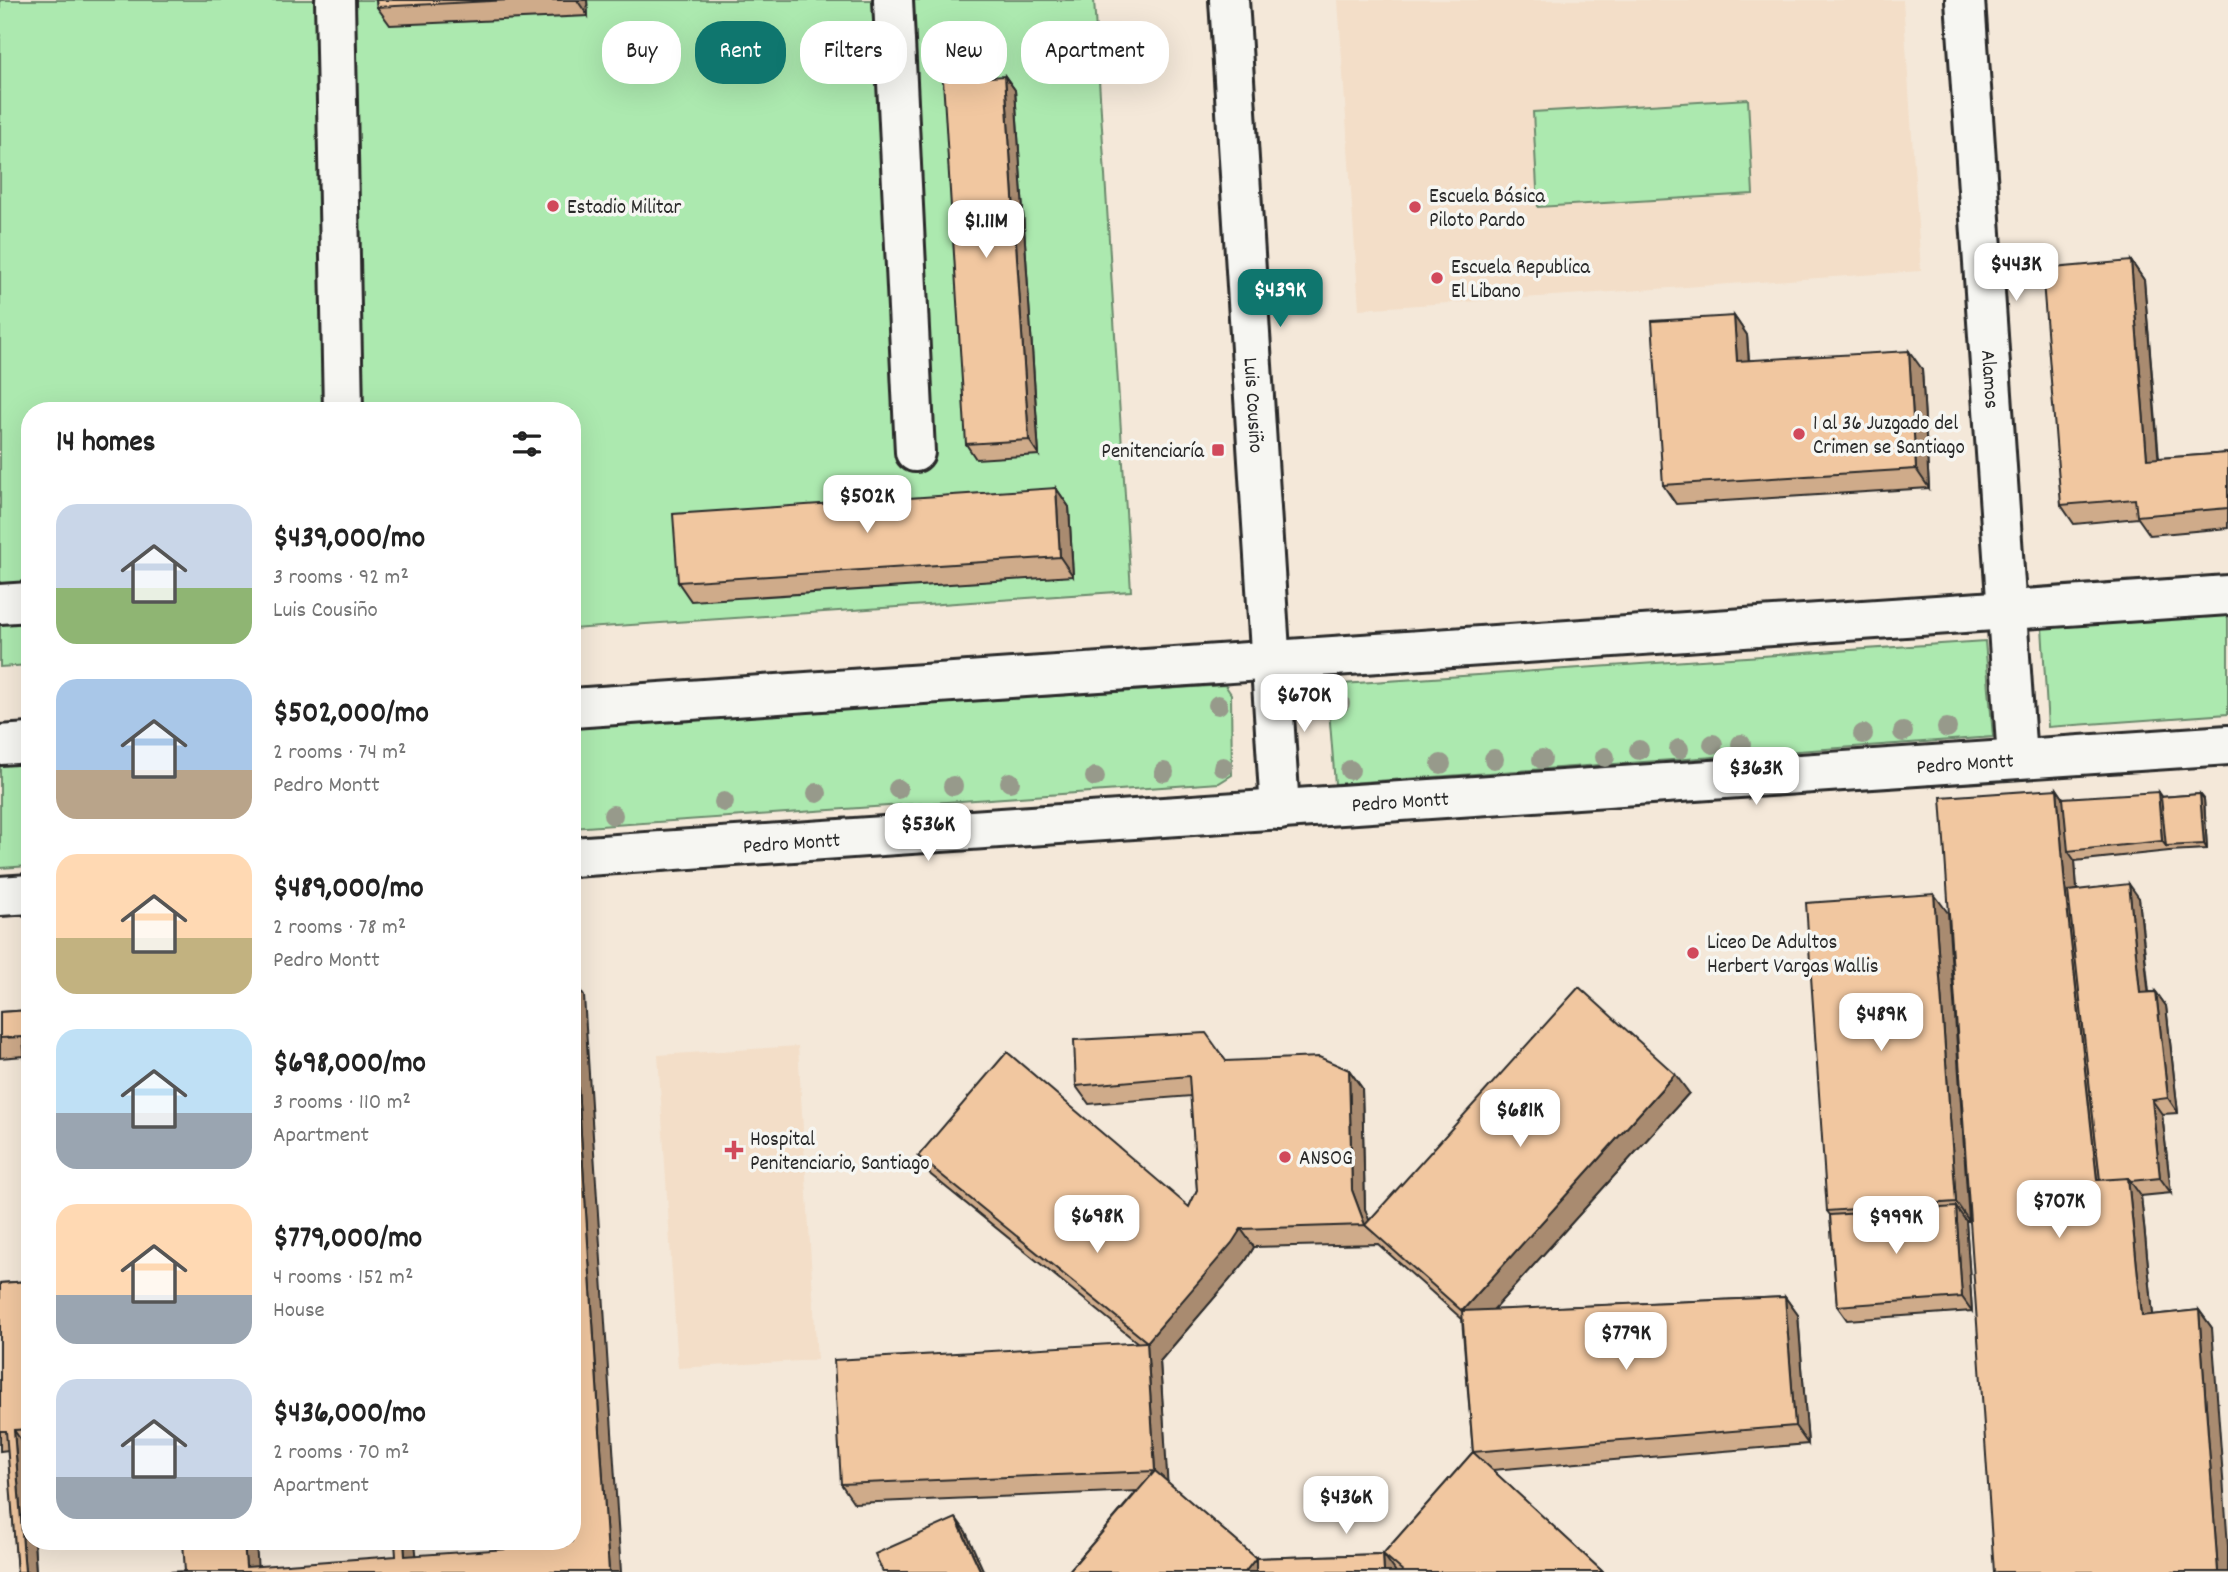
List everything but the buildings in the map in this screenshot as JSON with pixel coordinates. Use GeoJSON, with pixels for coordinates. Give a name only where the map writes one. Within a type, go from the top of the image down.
{"type":"FeatureCollection","features":[{"type":"Feature","properties":{"kind":"street"},"geometry":{"type":"LineString","coordinates":[[335,0],[344,402]]}},
{"type":"Feature","properties":{"kind":"street"},"geometry":{"type":"LineString","coordinates":[[893,0],[915,452]]}},
{"type":"Feature","properties":{"kind":"street","name":"Luis Cousiño"},"geometry":{"type":"LineString","coordinates":[[1229,0],[1280,810]]}},
{"type":"Feature","properties":{"kind":"street","name":"Alamos"},"geometry":{"type":"LineString","coordinates":[[1965,0],[2017,759]]}},
{"type":"Feature","properties":{"kind":"street"},"geometry":{"type":"LineString","coordinates":[[581,707],[2228,595]]}},
{"type":"Feature","properties":{"kind":"street"},"geometry":{"type":"LineString","coordinates":[[0,604],[21,603]]}},
{"type":"Feature","properties":{"kind":"street"},"geometry":{"type":"LineString","coordinates":[[0,745],[21,744]]}},
{"type":"Feature","properties":{"kind":"street","name":"Pedro Montt"},"geometry":{"type":"LineString","coordinates":[[581,856],[2228,745]]}},
{"type":"Feature","properties":{"kind":"street"},"geometry":{"type":"LineString","coordinates":[[0,896],[21,895]]}},
{"type":"Feature","properties":{"kind":"shaded area"},"geometry":{"type":"Polygon","coordinates":[[[1338,0],[1903,0],[1921,271],[1359,309],[1338,0]]]}},
{"type":"Feature","properties":{"kind":"shaded area","name":"Hospital Penitenciario, Santiago"},"geometry":{"type":"Polygon","coordinates":[[[798,1046],[817,1360],[678,1368],[658,1055],[798,1046]]]}},
{"type":"Feature","properties":{"kind":"green space","name":"Estadio Militar"},"geometry":{"type":"Polygon","coordinates":[[[0,0],[1094,0],[1095,21],[1021,21],[1021,84],[1099,84],[1131,591],[581,628],[581,402],[21,402],[21,666],[0,667],[0,0]]]}},
{"type":"Feature","properties":{"kind":"green space"},"geometry":{"type":"Polygon","coordinates":[[[1748,99],[1753,194],[1538,207],[1533,112],[1748,99]]]}},
{"type":"Feature","properties":{"kind":"green space"},"geometry":{"type":"Polygon","coordinates":[[[2228,614],[2228,714],[2048,727],[2042,627],[2228,614]]]}},
{"type":"Feature","properties":{"kind":"green space"},"geometry":{"type":"Polygon","coordinates":[[[1985,641],[1993,737],[1335,784],[1327,685],[1985,641]]]}},
{"type":"Feature","properties":{"kind":"green space"},"geometry":{"type":"Polygon","coordinates":[[[1225,685],[1231,694],[1232,775],[1219,783],[581,827],[581,726],[1225,685]]]}},
{"type":"Feature","properties":{"kind":"green space"},"geometry":{"type":"Polygon","coordinates":[[[21,763],[21,867],[0,868],[0,764],[21,763]]]}},
{"type":"Feature","properties":{"kind":"place","name":"Estadio Militar"},"geometry":{"type":"Point","coordinates":[553,206]}},
{"type":"Feature","properties":{"kind":"place","name":"Escuela Básica Piloto Pardo"},"geometry":{"type":"Point","coordinates":[1415,207]}},
{"type":"Feature","properties":{"kind":"place","name":"Escuela Republica El Libano"},"geometry":{"type":"Point","coordinates":[1437,278]}},
{"type":"Feature","properties":{"kind":"place","name":"1 al 36 Juzgado del Crimen se Santiago"},"geometry":{"type":"Point","coordinates":[1799,434]}},
{"type":"Feature","properties":{"kind":"place","name":"Penitenciaría"},"geometry":{"type":"Point","coordinates":[1218,450]}},
{"type":"Feature","properties":{"kind":"place","name":"Liceo De Adultos Herbert Vargas Wallis"},"geometry":{"type":"Point","coordinates":[1693,953]}},
{"type":"Feature","properties":{"kind":"place","name":"Hospital Penitenciario, Santiago"},"geometry":{"type":"Point","coordinates":[734,1150]}},
{"type":"Feature","properties":{"kind":"place","name":"ANSOG"},"geometry":{"type":"Point","coordinates":[1285,1157]}}]}
